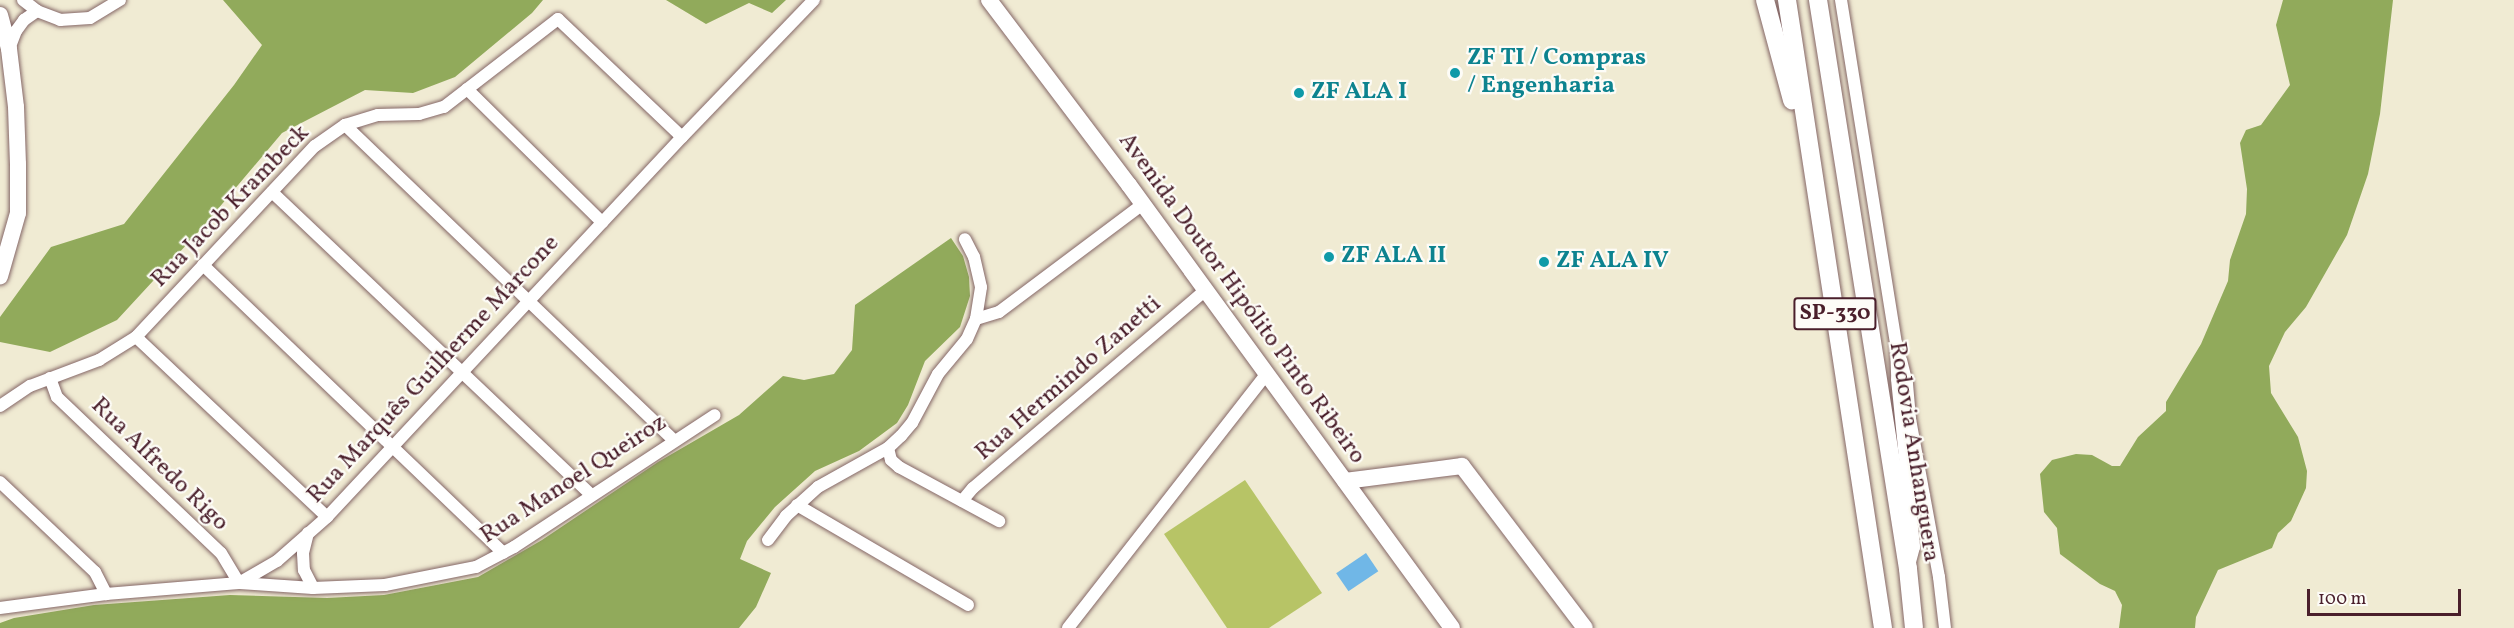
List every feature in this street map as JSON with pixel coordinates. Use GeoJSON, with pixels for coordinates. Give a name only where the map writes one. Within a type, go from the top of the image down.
{"type":"FeatureCollection","features":[{"type":"Feature","properties":{"kind":"highway"},"geometry":{"type":"LineString","coordinates":[[1765,0],[1815,183]]}},
{"type":"Feature","properties":{"kind":"highway","name":"SP-330"},"geometry":{"type":"LineString","coordinates":[[1787,0],[1883,628]]}},
{"type":"Feature","properties":{"kind":"highway","name":"Rodovia Anhanguera"},"geometry":{"type":"LineString","coordinates":[[1818,0],[1908,569],[1914,628]]}},
{"type":"Feature","properties":{"kind":"main road","name":"Avenida Doutor Hipólito Pinto Ribeiro"},"geometry":{"type":"LineString","coordinates":[[989,0],[1143,204],[1452,628]]}},
{"type":"Feature","properties":{"kind":"main road"},"geometry":{"type":"LineString","coordinates":[[0,15],[9,49],[16,107],[18,213],[0,276]]}},
{"type":"Feature","properties":{"kind":"main road"},"geometry":{"type":"LineString","coordinates":[[1345,481],[1462,466],[1585,628]]}},
{"type":"Feature","properties":{"kind":"street"},"geometry":{"type":"LineString","coordinates":[[23,0],[37,11],[60,20],[90,18],[120,0]]}},
{"type":"Feature","properties":{"kind":"street","name":"Rua Marquês Guilherme Marcone"},"geometry":{"type":"LineString","coordinates":[[0,608],[106,594],[239,583],[277,561],[327,517],[682,137],[814,0]]}},
{"type":"Feature","properties":{"kind":"street"},"geometry":{"type":"LineString","coordinates":[[1841,0],[1896,343],[1907,384],[1910,419],[1946,628]]}},
{"type":"Feature","properties":{"kind":"street"},"geometry":{"type":"LineString","coordinates":[[9,49],[16,31],[37,11]]}},
{"type":"Feature","properties":{"kind":"street","name":"Rua Jacob Krambeck"},"geometry":{"type":"LineString","coordinates":[[0,406],[30,386],[99,360],[136,337],[315,146],[345,125],[378,115],[418,114],[444,107],[558,19],[682,137]]}},
{"type":"Feature","properties":{"kind":"street"},"geometry":{"type":"LineString","coordinates":[[466,89],[602,222]]}},
{"type":"Feature","properties":{"kind":"street"},"geometry":{"type":"LineString","coordinates":[[345,125],[673,440]]}},
{"type":"Feature","properties":{"kind":"street"},"geometry":{"type":"LineString","coordinates":[[273,192],[591,495]]}},
{"type":"Feature","properties":{"kind":"street"},"geometry":{"type":"LineString","coordinates":[[976,319],[999,312],[1143,204]]}},
{"type":"Feature","properties":{"kind":"street"},"geometry":{"type":"LineString","coordinates":[[768,540],[797,505],[828,480],[888,448],[912,423],[931,384],[961,348],[976,319],[980,298],[980,277],[965,239]]}},
{"type":"Feature","properties":{"kind":"street"},"geometry":{"type":"LineString","coordinates":[[203,265],[503,553]]}},
{"type":"Feature","properties":{"kind":"street","name":"Rua Hermindo Zanetti"},"geometry":{"type":"LineString","coordinates":[[962,501],[974,488],[1206,290]]}},
{"type":"Feature","properties":{"kind":"street"},"geometry":{"type":"LineString","coordinates":[[136,337],[327,517]]}},
{"type":"Feature","properties":{"kind":"street"},"geometry":{"type":"LineString","coordinates":[[1896,343],[1896,380],[1914,548],[1908,569]]}},
{"type":"Feature","properties":{"kind":"street"},"geometry":{"type":"LineString","coordinates":[[1068,628],[1267,373]]}},
{"type":"Feature","properties":{"kind":"street","name":"Rua Alfredo Rigo"},"geometry":{"type":"LineString","coordinates":[[50,378],[57,397],[221,553],[239,583]]}},
{"type":"Feature","properties":{"kind":"street","name":"Rua Manoel Queiroz"},"geometry":{"type":"LineString","coordinates":[[239,583],[313,588],[385,585],[476,567],[503,553],[714,415]]}},
{"type":"Feature","properties":{"kind":"street"},"geometry":{"type":"LineString","coordinates":[[888,448],[891,460],[899,467],[999,522]]}},
{"type":"Feature","properties":{"kind":"street"},"geometry":{"type":"LineString","coordinates":[[0,482],[95,572],[106,594]]}},
{"type":"Feature","properties":{"kind":"street"},"geometry":{"type":"LineString","coordinates":[[797,505],[968,605]]}},
{"type":"Feature","properties":{"kind":"street"},"geometry":{"type":"LineString","coordinates":[[308,533],[303,553],[304,570],[313,588]]}},
{"type":"Feature","properties":{"kind":"green space"},"geometry":{"type":"Polygon","coordinates":[[[223,0],[543,0],[532,13],[455,77],[413,93],[365,90],[282,133],[201,229],[117,320],[50,352],[0,342],[0,317],[51,247],[124,224],[234,85],[262,45],[223,0]]]}},
{"type":"Feature","properties":{"kind":"green space"},"geometry":{"type":"Polygon","coordinates":[[[666,0],[786,0],[772,13],[749,3],[706,24],[666,0]]]}},
{"type":"Feature","properties":{"kind":"green space"},"geometry":{"type":"Polygon","coordinates":[[[2283,0],[2393,0],[2380,114],[2368,174],[2347,235],[2306,307],[2285,332],[2269,366],[2271,393],[2298,437],[2307,471],[2306,488],[2291,521],[2278,533],[2272,548],[2218,570],[2196,617],[2195,628],[2119,628],[2122,605],[2115,591],[2100,584],[2060,554],[2057,528],[2044,512],[2040,474],[2052,460],[2076,454],[2092,455],[2112,466],[2120,466],[2138,437],[2166,411],[2166,402],[2201,344],[2228,281],[2230,260],[2246,214],[2247,189],[2240,143],[2246,130],[2261,125],[2290,85],[2276,25],[2283,0]]]}},
{"type":"Feature","properties":{"kind":"green space"},"geometry":{"type":"Polygon","coordinates":[[[951,238],[963,256],[969,277],[970,296],[960,327],[925,361],[908,405],[897,423],[859,451],[815,471],[775,507],[747,541],[740,559],[771,573],[756,607],[739,628],[0,628],[0,623],[14,618],[94,605],[230,595],[327,598],[384,595],[478,577],[542,540],[658,462],[739,415],[783,376],[804,380],[834,374],[852,350],[855,305],[951,238]]]}},
{"type":"Feature","properties":{"kind":"green space"},"geometry":{"type":"Polygon","coordinates":[[[1245,480],[1322,593],[1269,628],[1227,628],[1164,534],[1245,480]]]}},
{"type":"Feature","properties":{"kind":"water"},"geometry":{"type":"Polygon","coordinates":[[[1366,553],[1378,571],[1348,591],[1336,573],[1366,553]]]}},
{"type":"Feature","properties":{"kind":"place","name":"ZF TI / Compras / Engenharia"},"geometry":{"type":"Point","coordinates":[1455,73]}},
{"type":"Feature","properties":{"kind":"place","name":"ZF ALA I"},"geometry":{"type":"Point","coordinates":[1299,93]}},
{"type":"Feature","properties":{"kind":"place","name":"ZF ALA II"},"geometry":{"type":"Point","coordinates":[1329,257]}},
{"type":"Feature","properties":{"kind":"place","name":"ZF ALA IV"},"geometry":{"type":"Point","coordinates":[1544,262]}}]}
